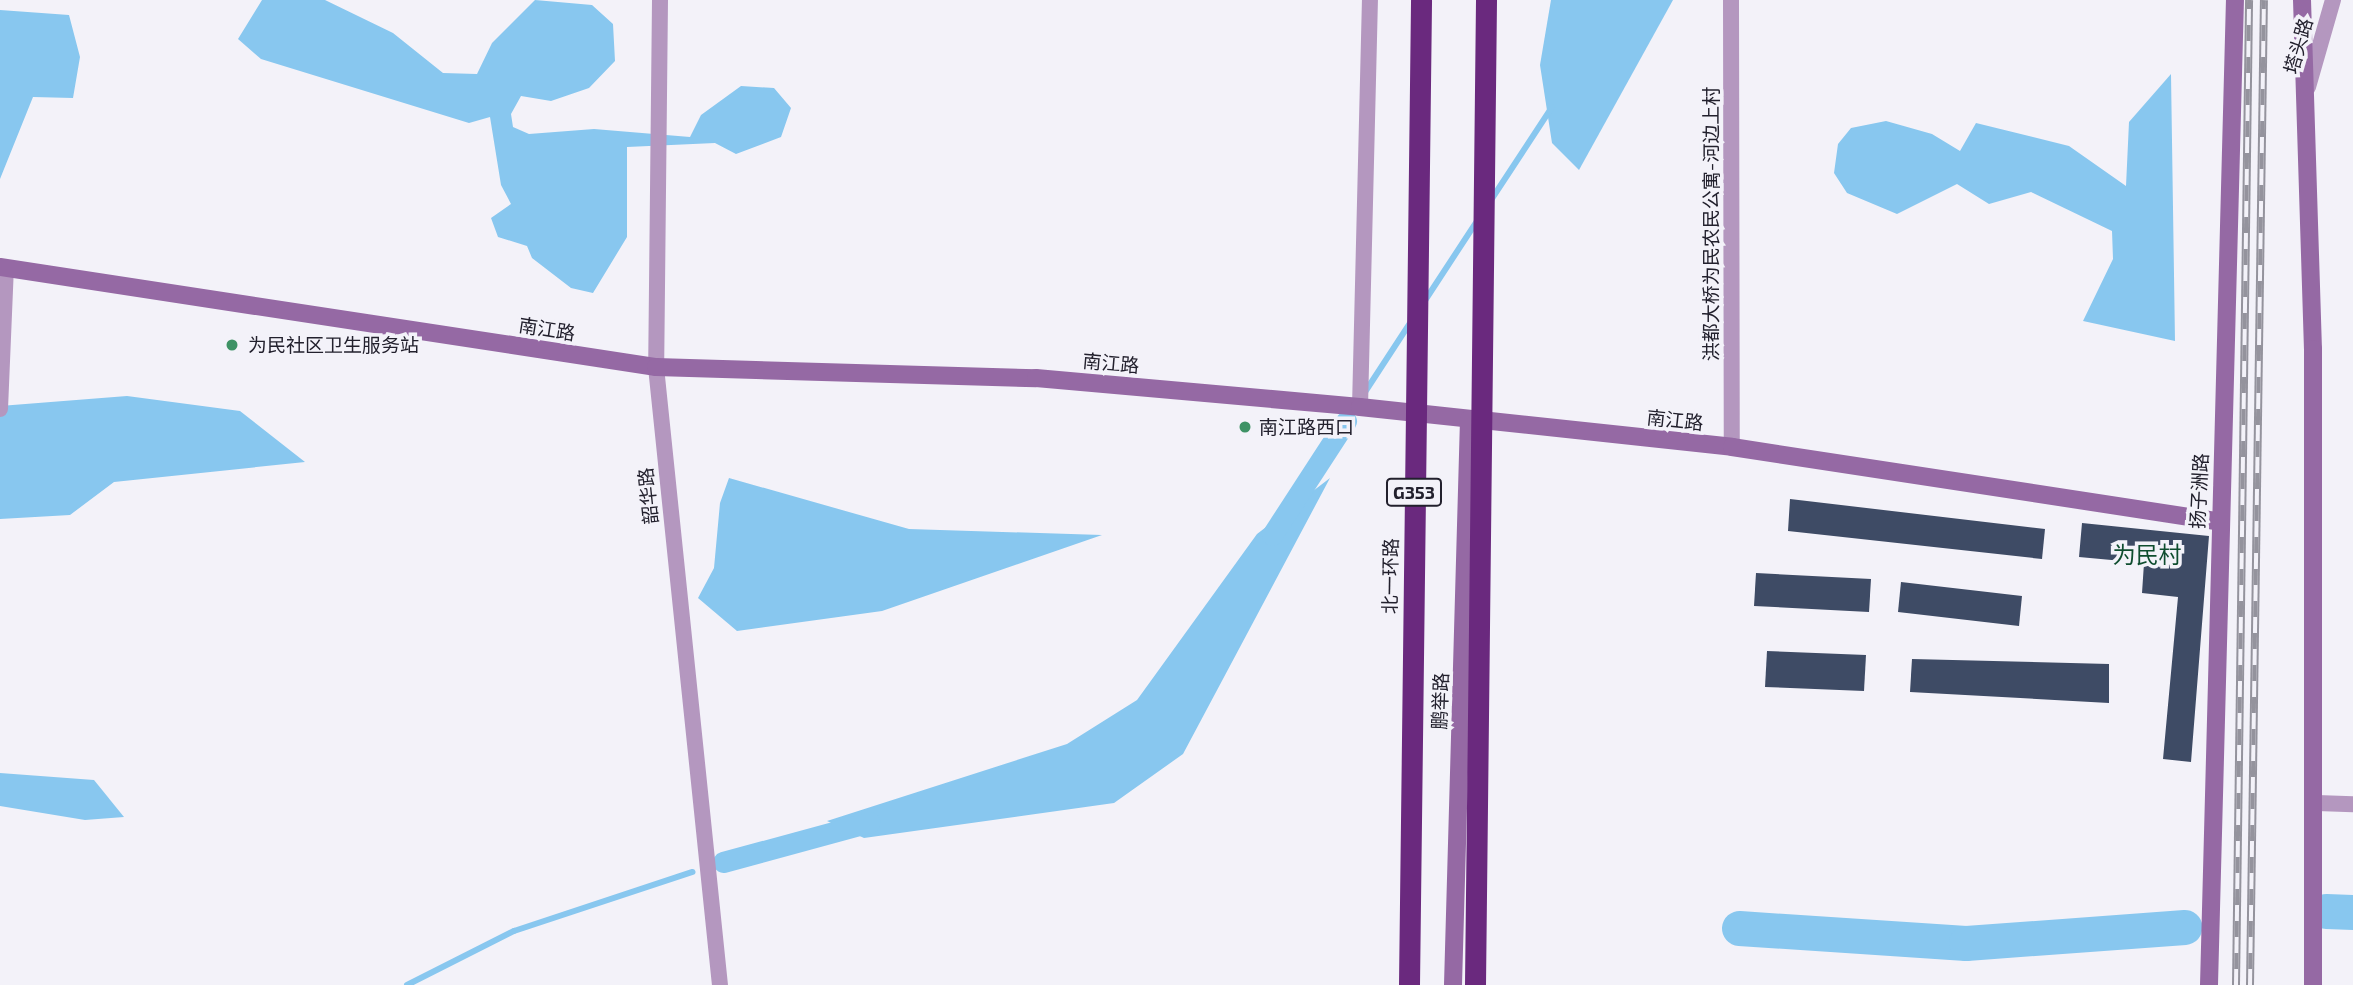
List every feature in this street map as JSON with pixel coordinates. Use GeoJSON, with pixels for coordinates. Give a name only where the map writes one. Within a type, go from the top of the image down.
{"type":"FeatureCollection","features":[{"type":"Feature","properties":{"kind":"highway","name":"北一环路"},"geometry":{"type":"LineString","coordinates":[[1409,985],[1421,0]]}},
{"type":"Feature","properties":{"kind":"highway"},"geometry":{"type":"LineString","coordinates":[[1475,985],[1486,0]]}},
{"type":"Feature","properties":{"kind":"main road","name":"扬子洲路"},"geometry":{"type":"LineString","coordinates":[[2209,985],[2217,521],[2231,297],[2235,0]]}},
{"type":"Feature","properties":{"kind":"main road"},"geometry":{"type":"LineString","coordinates":[[2302,0],[2303,103],[2313,348],[2317,803],[2313,985]]}},
{"type":"Feature","properties":{"kind":"main road","name":"南江路"},"geometry":{"type":"LineString","coordinates":[[3,267],[656,367],[1036,378],[1360,407],[1732,447],[2217,521]]}},
{"type":"Feature","properties":{"kind":"main road","name":"鹏举路"},"geometry":{"type":"LineString","coordinates":[[1454,985],[1469,419]]}},
{"type":"Feature","properties":{"kind":"street","name":"韶华路"},"geometry":{"type":"LineString","coordinates":[[660,0],[656,367],[720,985]]}},
{"type":"Feature","properties":{"kind":"street"},"geometry":{"type":"LineString","coordinates":[[1360,407],[1370,0]]}},
{"type":"Feature","properties":{"kind":"street","name":"洪都大桥为民农民公寓-河边上村"},"geometry":{"type":"LineString","coordinates":[[1731,0],[1732,447]]}},
{"type":"Feature","properties":{"kind":"street","name":"塔头路"},"geometry":{"type":"LineString","coordinates":[[2303,103],[2333,0]]}},
{"type":"Feature","properties":{"kind":"street"},"geometry":{"type":"LineString","coordinates":[[0,409],[3,267]]}},
{"type":"Feature","properties":{"kind":"street"},"geometry":{"type":"LineString","coordinates":[[2317,803],[2353,804]]}},
{"type":"Feature","properties":{"kind":"water"},"geometry":{"type":"Polygon","coordinates":[[[262,0],[325,0],[393,33],[443,73],[477,74],[492,43],[535,0],[592,5],[613,24],[615,61],[589,88],[551,101],[521,96],[511,114],[513,127],[529,134],[594,129],[690,137],[701,115],[741,86],[774,88],[791,108],[781,137],[736,154],[715,143],[627,147],[627,237],[593,293],[571,288],[532,258],[527,246],[498,237],[491,218],[511,204],[501,185],[490,117],[469,123],[261,59],[238,39],[262,0]]]}},
{"type":"Feature","properties":{"kind":"water"},"geometry":{"type":"Polygon","coordinates":[[[1551,0],[1673,0],[1579,170],[1552,143],[1540,65],[1551,0]]]}},
{"type":"Feature","properties":{"kind":"water"},"geometry":{"type":"Polygon","coordinates":[[[0,10],[69,15],[80,57],[73,98],[33,97],[0,179],[0,10]]]}},
{"type":"Feature","properties":{"kind":"water"},"geometry":{"type":"Polygon","coordinates":[[[2171,74],[2175,341],[2083,321],[2113,259],[2112,231],[2031,192],[1989,204],[1957,184],[1897,214],[1847,193],[1834,173],[1838,144],[1851,128],[1886,121],[1932,134],[1960,151],[1976,123],[2069,146],[2126,186],[2129,122],[2171,74]]]}},
{"type":"Feature","properties":{"kind":"water"},"geometry":{"type":"Polygon","coordinates":[[[127,396],[240,411],[305,462],[114,482],[70,515],[0,519],[0,406],[127,396]]]}},
{"type":"Feature","properties":{"kind":"water"},"geometry":{"type":"Polygon","coordinates":[[[729,478],[909,529],[1102,535],[882,611],[737,631],[698,598],[714,568],[720,503],[729,478]]]}},
{"type":"Feature","properties":{"kind":"water"},"geometry":{"type":"Polygon","coordinates":[[[1330,478],[1183,754],[1114,803],[864,838],[827,821],[1067,744],[1137,700],[1257,534],[1330,478]]]}},
{"type":"Feature","properties":{"kind":"water"},"geometry":{"type":"Polygon","coordinates":[[[0,773],[94,780],[124,817],[85,820],[0,806],[0,773]]]}},
{"type":"Feature","properties":{"kind":"building"},"geometry":{"type":"Polygon","coordinates":[[[1790,499],[2045,529],[2042,559],[1788,531],[1790,499]]]}},
{"type":"Feature","properties":{"kind":"building"},"geometry":{"type":"Polygon","coordinates":[[[2082,523],[2209,536],[2191,762],[2163,759],[2178,597],[2142,593],[2144,563],[2079,557],[2082,523]]]}},
{"type":"Feature","properties":{"kind":"building"},"geometry":{"type":"Polygon","coordinates":[[[1756,573],[1871,579],[1869,612],[1754,606],[1756,573]]]}},
{"type":"Feature","properties":{"kind":"building"},"geometry":{"type":"Polygon","coordinates":[[[1901,582],[2022,596],[2019,626],[1898,612],[1901,582]]]}},
{"type":"Feature","properties":{"kind":"building"},"geometry":{"type":"Polygon","coordinates":[[[1767,651],[1866,655],[1864,691],[1765,687],[1767,651]]]}},
{"type":"Feature","properties":{"kind":"building"},"geometry":{"type":"Polygon","coordinates":[[[1912,659],[2109,664],[2109,703],[1910,692],[1912,659]]]}},
{"type":"Feature","properties":{"kind":"waterway"},"geometry":{"type":"LineString","coordinates":[[1491,200],[1552,107]]}},
{"type":"Feature","properties":{"kind":"waterway"},"geometry":{"type":"LineString","coordinates":[[1424,302],[1477,221]]}},
{"type":"Feature","properties":{"kind":"waterway"},"geometry":{"type":"LineString","coordinates":[[1365,392],[1410,323]]}},
{"type":"Feature","properties":{"kind":"waterway"},"geometry":{"type":"LineString","coordinates":[[1272,535],[1346,421]]}},
{"type":"Feature","properties":{"kind":"waterway"},"geometry":{"type":"LineString","coordinates":[[723,862],[870,822]]}},
{"type":"Feature","properties":{"kind":"waterway"},"geometry":{"type":"LineString","coordinates":[[407,985],[514,931],[692,872]]}},
{"type":"Feature","properties":{"kind":"waterway"},"geometry":{"type":"LineString","coordinates":[[2326,911],[2353,912]]}},
{"type":"Feature","properties":{"kind":"waterway"},"geometry":{"type":"LineString","coordinates":[[1739,928],[1966,943],[2184,927]]}},
{"type":"Feature","properties":{"kind":"railway"},"geometry":{"type":"LineString","coordinates":[[2236,985],[2249,0]]}},
{"type":"Feature","properties":{"kind":"railway"},"geometry":{"type":"LineString","coordinates":[[2250,985],[2264,0]]}},
{"type":"Feature","properties":{"kind":"place","name":"为民社区卫生服务站"},"geometry":{"type":"Point","coordinates":[232,345]}},
{"type":"Feature","properties":{"kind":"place","name":"南江路西口"},"geometry":{"type":"Point","coordinates":[1245,427]}},
{"type":"Feature","properties":{"kind":"district","name":"为民村"},"geometry":{"type":"Point","coordinates":[2147,554]}}]}
